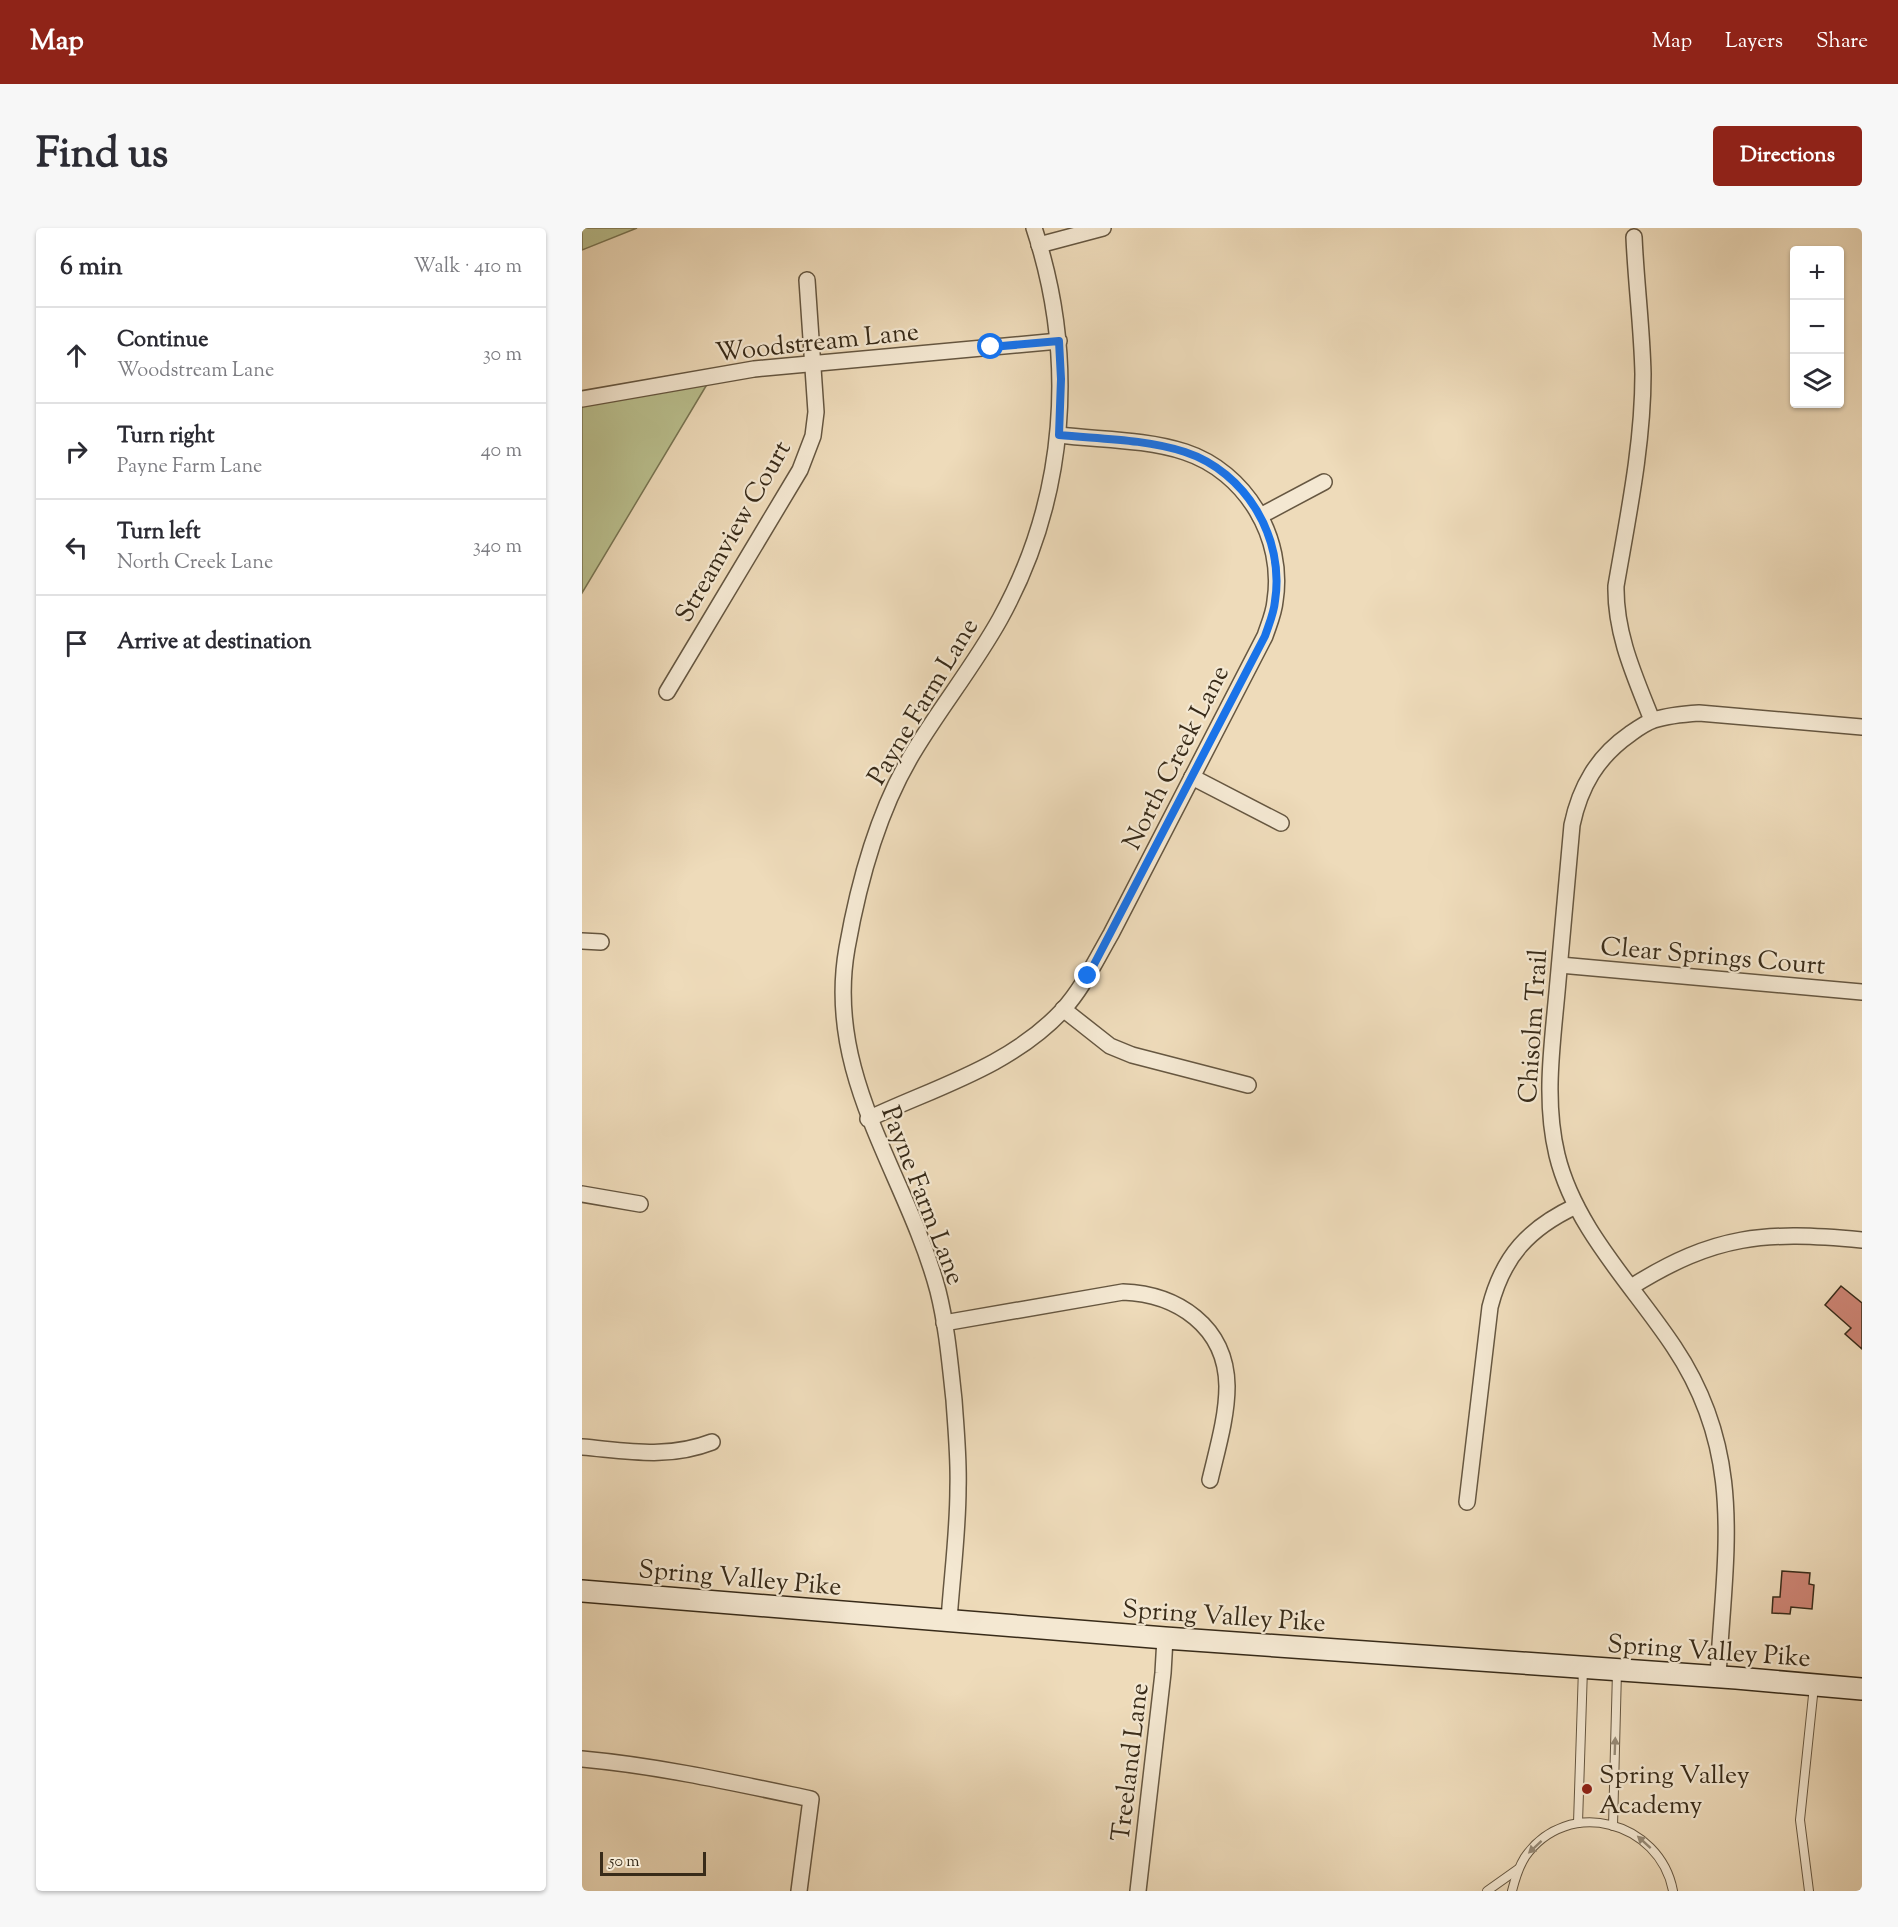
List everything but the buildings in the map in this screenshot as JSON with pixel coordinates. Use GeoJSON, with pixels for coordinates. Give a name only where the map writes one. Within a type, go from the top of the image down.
{"type":"FeatureCollection","features":[{"type":"Feature","properties":{"kind":"street","name":"Payne Farm Lane"},"geometry":{"type":"LineString","coordinates":[[949,1620],[959,1455],[944,1323],[927,1257],[913,1219],[868,1119],[854,1076],[848,1045],[844,985],[846,954],[852,922],[868,861],[900,775],[1000,620],[1032,548],[1044,511],[1056,460],[1061,379],[1059,341],[1046,267],[1034,228]]}},
{"type":"Feature","properties":{"kind":"street"},"geometry":{"type":"LineString","coordinates":[[1040,245],[1103,228]]}},
{"type":"Feature","properties":{"kind":"street"},"geometry":{"type":"LineString","coordinates":[[1634,237],[1643,373],[1641,416],[1636,468],[1616,586],[1616,603],[1628,657],[1652,720]]}},
{"type":"Feature","properties":{"kind":"street","name":"Streamview Court"},"geometry":{"type":"LineString","coordinates":[[667,692],[808,453],[816,412],[816,394],[807,280]]}},
{"type":"Feature","properties":{"kind":"street","name":"Woodstream Lane"},"geometry":{"type":"LineString","coordinates":[[582,399],[754,369],[1059,341]]}},
{"type":"Feature","properties":{"kind":"street","name":"North Creek Lane"},"geometry":{"type":"LineString","coordinates":[[868,1119],[970,1076],[995,1063],[1028,1041],[1063,1010],[1078,991],[1102,951],[1265,636],[1273,614],[1277,578],[1270,537],[1260,516],[1236,484],[1216,468],[1185,452],[1156,445],[1059,435]]}},
{"type":"Feature","properties":{"kind":"street"},"geometry":{"type":"LineString","coordinates":[[1260,516],[1324,482]]}},
{"type":"Feature","properties":{"kind":"street","name":"Chisolm Trail"},"geometry":{"type":"LineString","coordinates":[[1718,1677],[1728,1534],[1725,1484],[1718,1445],[1706,1408],[1691,1375],[1675,1348],[1599,1244],[1576,1206],[1557,1155],[1550,1105],[1549,1075],[1572,825],[1576,806],[1586,782],[1605,754],[1652,720],[1673,715],[1700,713],[1862,728]]}},
{"type":"Feature","properties":{"kind":"street"},"geometry":{"type":"LineString","coordinates":[[1192,777],[1281,823]]}},
{"type":"Feature","properties":{"kind":"street"},"geometry":{"type":"LineString","coordinates":[[582,941],[601,942]]}},
{"type":"Feature","properties":{"kind":"street","name":"Clear Springs Court"},"geometry":{"type":"LineString","coordinates":[[1560,965],[1862,992]]}},
{"type":"Feature","properties":{"kind":"street"},"geometry":{"type":"LineString","coordinates":[[1063,1010],[1110,1046],[1132,1055],[1248,1085]]}},
{"type":"Feature","properties":{"kind":"street"},"geometry":{"type":"LineString","coordinates":[[582,1194],[640,1204]]}},
{"type":"Feature","properties":{"kind":"street"},"geometry":{"type":"LineString","coordinates":[[1467,1502],[1490,1307],[1494,1291],[1504,1269],[1526,1238],[1548,1221],[1576,1206]]}},
{"type":"Feature","properties":{"kind":"street"},"geometry":{"type":"LineString","coordinates":[[1631,1287],[1687,1256],[1748,1238],[1813,1235],[1862,1240]]}},
{"type":"Feature","properties":{"kind":"street"},"geometry":{"type":"LineString","coordinates":[[944,1323],[1123,1292],[1144,1293],[1177,1304],[1191,1314],[1208,1332],[1220,1351],[1224,1367],[1227,1383],[1226,1400],[1210,1480]]}},
{"type":"Feature","properties":{"kind":"street"},"geometry":{"type":"LineString","coordinates":[[582,1447],[675,1453],[692,1450],[712,1442]]}},
{"type":"Feature","properties":{"kind":"street","name":"Spring Valley Pike"},"geometry":{"type":"LineString","coordinates":[[582,1591],[1165,1638],[1617,1669],[1862,1689]]}},
{"type":"Feature","properties":{"kind":"street","name":"Treeland Lane"},"geometry":{"type":"LineString","coordinates":[[1138,1891],[1162,1685],[1165,1638]]}},
{"type":"Feature","properties":{"kind":"street"},"geometry":{"type":"LineString","coordinates":[[582,1759],[618,1762],[719,1779],[811,1798],[799,1891]]}},
{"type":"Feature","properties":{"kind":"lane"},"geometry":{"type":"LineString","coordinates":[[1578,1822],[1583,1667]]}},
{"type":"Feature","properties":{"kind":"lane"},"geometry":{"type":"LineString","coordinates":[[1613,1826],[1617,1669]]}},
{"type":"Feature","properties":{"kind":"lane"},"geometry":{"type":"LineString","coordinates":[[1809,1891],[1800,1820],[1814,1685]]}},
{"type":"Feature","properties":{"kind":"lane"},"geometry":{"type":"LineString","coordinates":[[1512,1891],[1518,1869],[1527,1855],[1548,1835],[1578,1822],[1593,1822],[1621,1827],[1640,1837],[1660,1857],[1670,1875],[1673,1891]]}},
{"type":"Feature","properties":{"kind":"lane"},"geometry":{"type":"LineString","coordinates":[[1487,1891],[1518,1869]]}},
{"type":"Feature","properties":{"kind":"green space"},"geometry":{"type":"Polygon","coordinates":[[[582,228],[637,228],[582,250],[582,228]]]}},
{"type":"Feature","properties":{"kind":"green space"},"geometry":{"type":"Polygon","coordinates":[[[712,376],[582,593],[582,399],[712,376]]]}},
{"type":"Feature","properties":{"kind":"place","name":"Spring Valley Academy"},"geometry":{"type":"Point","coordinates":[1587,1789]}},
{"type":"Feature","properties":{"kind":"route"},"geometry":{"type":"LineString","coordinates":[[991,347],[1059,341],[1061,379],[1059,435],[1156,445],[1197,457],[1236,484],[1249,499],[1270,537],[1274,552],[1277,578],[1276,599],[1265,636],[1088,976]]}}]}
